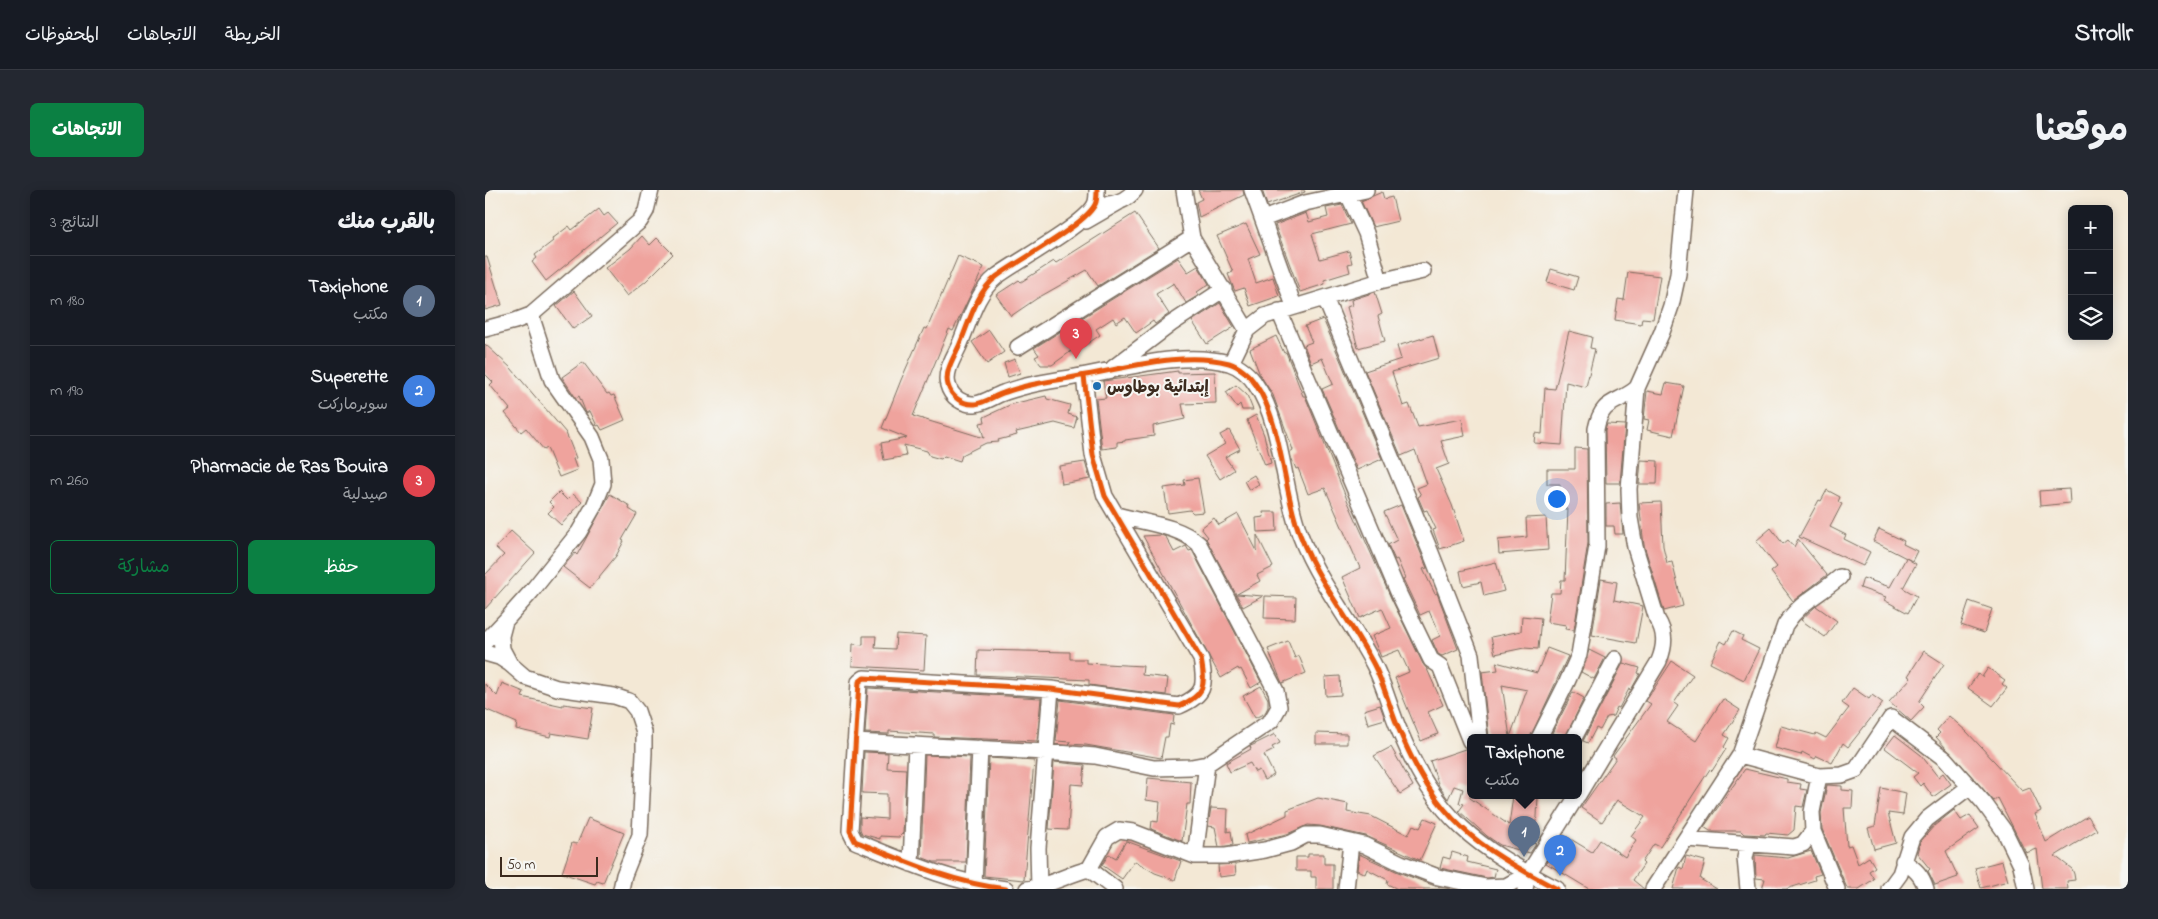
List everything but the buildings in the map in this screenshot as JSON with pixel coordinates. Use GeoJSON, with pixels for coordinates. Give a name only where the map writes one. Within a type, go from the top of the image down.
{"type":"FeatureCollection","features":[{"type":"Feature","properties":{"kind":"street"},"geometry":{"type":"LineString","coordinates":[[485,329],[531,315],[640,221],[646,211],[651,190]]}},
{"type":"Feature","properties":{"kind":"street"},"geometry":{"type":"LineString","coordinates":[[1135,190],[1128,198],[1061,235],[996,278],[985,289],[947,373],[948,385],[954,396],[959,400],[976,404],[1028,386],[1110,370],[1195,359],[1231,363],[1244,371],[1255,382],[1265,399],[1295,521],[1307,552],[1375,666],[1398,730],[1433,796],[1455,823],[1496,855],[1557,889]]}},
{"type":"Feature","properties":{"kind":"street"},"geometry":{"type":"LineString","coordinates":[[1184,190],[1192,238],[1247,330]]}},
{"type":"Feature","properties":{"kind":"street"},"geometry":{"type":"LineString","coordinates":[[1252,190],[1294,306]]}},
{"type":"Feature","properties":{"kind":"street"},"geometry":{"type":"LineString","coordinates":[[1263,219],[1305,203],[1347,192],[1366,190]]}},
{"type":"Feature","properties":{"kind":"street"},"geometry":{"type":"LineString","coordinates":[[1582,788],[1659,661],[1664,648],[1661,626],[1657,620],[1635,547],[1630,518],[1629,489],[1637,388],[1671,306],[1678,274],[1686,190]]}},
{"type":"Feature","properties":{"kind":"street"},"geometry":{"type":"LineString","coordinates":[[1347,192],[1366,233],[1380,281]]}},
{"type":"Feature","properties":{"kind":"street"},"geometry":{"type":"LineString","coordinates":[[1061,235],[1091,211],[1097,196],[1119,202]]}},
{"type":"Feature","properties":{"kind":"street"},"geometry":{"type":"LineString","coordinates":[[1018,347],[1192,238]]}},
{"type":"Feature","properties":{"kind":"street"},"geometry":{"type":"LineString","coordinates":[[1231,363],[1247,330],[1265,316],[1380,281],[1423,271]]}},
{"type":"Feature","properties":{"kind":"street"},"geometry":{"type":"LineString","coordinates":[[1110,370],[1171,324],[1224,289]]}},
{"type":"Feature","properties":{"kind":"street"},"geometry":{"type":"LineString","coordinates":[[1325,298],[1431,553],[1471,655],[1480,734]]}},
{"type":"Feature","properties":{"kind":"street"},"geometry":{"type":"LineString","coordinates":[[1279,311],[1399,594],[1431,660],[1440,666],[1467,734]]}},
{"type":"Feature","properties":{"kind":"street"},"geometry":{"type":"LineString","coordinates":[[485,642],[531,592],[579,532],[594,506],[603,484],[601,459],[592,437],[552,380],[531,315]]}},
{"type":"Feature","properties":{"kind":"street"},"geometry":{"type":"LineString","coordinates":[[1006,889],[973,884],[938,874],[855,842],[850,831],[859,682],[864,678],[1051,689],[1179,706],[1195,700],[1203,688],[1204,675],[1201,659],[1105,496],[1098,477],[1093,454],[1084,376]]}},
{"type":"Feature","properties":{"kind":"street"},"geometry":{"type":"LineString","coordinates":[[1541,734],[1579,655],[1597,546],[1596,429],[1598,420],[1600,413],[1607,405],[1627,396],[1637,388]]}},
{"type":"Feature","properties":{"kind":"street"},"geometry":{"type":"LineString","coordinates":[[855,742],[1047,752],[1095,756],[1154,768],[1191,767],[1207,764],[1271,721],[1279,707],[1276,691],[1199,544],[1189,535],[1176,530],[1117,515]]}},
{"type":"Feature","properties":{"kind":"street"},"geometry":{"type":"LineString","coordinates":[[1653,889],[1740,755],[1785,625],[1794,612],[1807,600],[1823,592],[1840,577]]}},
{"type":"Feature","properties":{"kind":"street"},"geometry":{"type":"LineString","coordinates":[[505,621],[501,636],[502,649],[510,664]]}},
{"type":"Feature","properties":{"kind":"street"},"geometry":{"type":"LineString","coordinates":[[485,653],[499,657],[525,677],[547,686],[614,696],[629,701],[637,710],[644,732],[645,753],[640,834],[624,875],[621,889]]}},
{"type":"Feature","properties":{"kind":"street"},"geometry":{"type":"LineString","coordinates":[[1576,734],[1615,659]]}},
{"type":"Feature","properties":{"kind":"street"},"geometry":{"type":"LineString","coordinates":[[1051,689],[1035,889],[1073,873],[1089,869],[1107,837],[1119,830],[1133,832],[1195,856],[1226,856],[1249,853],[1291,843],[1312,834],[1364,845],[1438,878],[1486,887],[1506,886],[1528,874]]}},
{"type":"Feature","properties":{"kind":"street"},"geometry":{"type":"LineString","coordinates":[[1740,755],[1819,776],[1842,775],[1856,770],[1891,718],[1945,759],[2005,832],[2021,865],[2026,889]]}},
{"type":"Feature","properties":{"kind":"street"},"geometry":{"type":"LineString","coordinates":[[911,864],[916,745]]}},
{"type":"Feature","properties":{"kind":"street"},"geometry":{"type":"LineString","coordinates":[[973,884],[980,748]]}},
{"type":"Feature","properties":{"kind":"street"},"geometry":{"type":"LineString","coordinates":[[1195,856],[1207,764]]}},
{"type":"Feature","properties":{"kind":"street"},"geometry":{"type":"LineString","coordinates":[[1819,776],[1813,812],[1813,831],[1837,889]]}},
{"type":"Feature","properties":{"kind":"street"},"geometry":{"type":"LineString","coordinates":[[1889,889],[1900,874],[1912,837],[1927,819],[1969,788]]}},
{"type":"Feature","properties":{"kind":"street"},"geometry":{"type":"LineString","coordinates":[[1566,799],[1567,811]]}},
{"type":"Feature","properties":{"kind":"street"},"geometry":{"type":"LineString","coordinates":[[1525,889],[1528,874],[1575,799]]}},
{"type":"Feature","properties":{"kind":"street"},"geometry":{"type":"LineString","coordinates":[[1686,839],[1794,847],[1803,844],[1813,831]]}},
{"type":"Feature","properties":{"kind":"street"},"geometry":{"type":"LineString","coordinates":[[1347,889],[1351,842]]}},
{"type":"Feature","properties":{"kind":"street"},"geometry":{"type":"LineString","coordinates":[[1748,889],[1745,858],[1749,845]]}},
{"type":"Feature","properties":{"kind":"street"},"geometry":{"type":"LineString","coordinates":[[1903,860],[1921,876],[1926,889]]}},
{"type":"Feature","properties":{"kind":"street"},"geometry":{"type":"LineString","coordinates":[[1089,869],[1115,889]]}},
{"type":"Feature","properties":{"kind":"cycle path"},"geometry":{"type":"LineString","coordinates":[[1097,190],[1096,202],[1091,211],[1081,220],[1051,242],[996,277],[983,291],[948,370],[947,380],[952,393],[962,402],[975,404],[1033,384],[1175,359],[1211,360],[1229,363],[1244,371],[1256,385],[1271,415],[1296,523],[1303,542],[1321,578],[1374,665],[1400,732],[1429,788],[1444,809],[1481,844],[1528,874],[1557,889]]}},
{"type":"Feature","properties":{"kind":"cycle path"},"geometry":{"type":"LineString","coordinates":[[1006,889],[967,882],[948,876],[855,841],[850,831],[859,682],[864,678],[1051,689],[1179,706],[1188,702],[1199,693],[1203,683],[1201,659],[1105,496],[1093,455],[1084,376]]}},
{"type":"Feature","properties":{"kind":"place","name":"Pharmacie de Ras Bouira"},"geometry":{"type":"Point","coordinates":[1076,359]}},
{"type":"Feature","properties":{"kind":"place","name":"إبتدائية بوطاوس"},"geometry":{"type":"Point","coordinates":[1097,386]}},
{"type":"Feature","properties":{"kind":"place","name":"Taxiphone"},"geometry":{"type":"Point","coordinates":[1524,857]}},
{"type":"Feature","properties":{"kind":"place","name":"Superette"},"geometry":{"type":"Point","coordinates":[1560,876]}}]}
